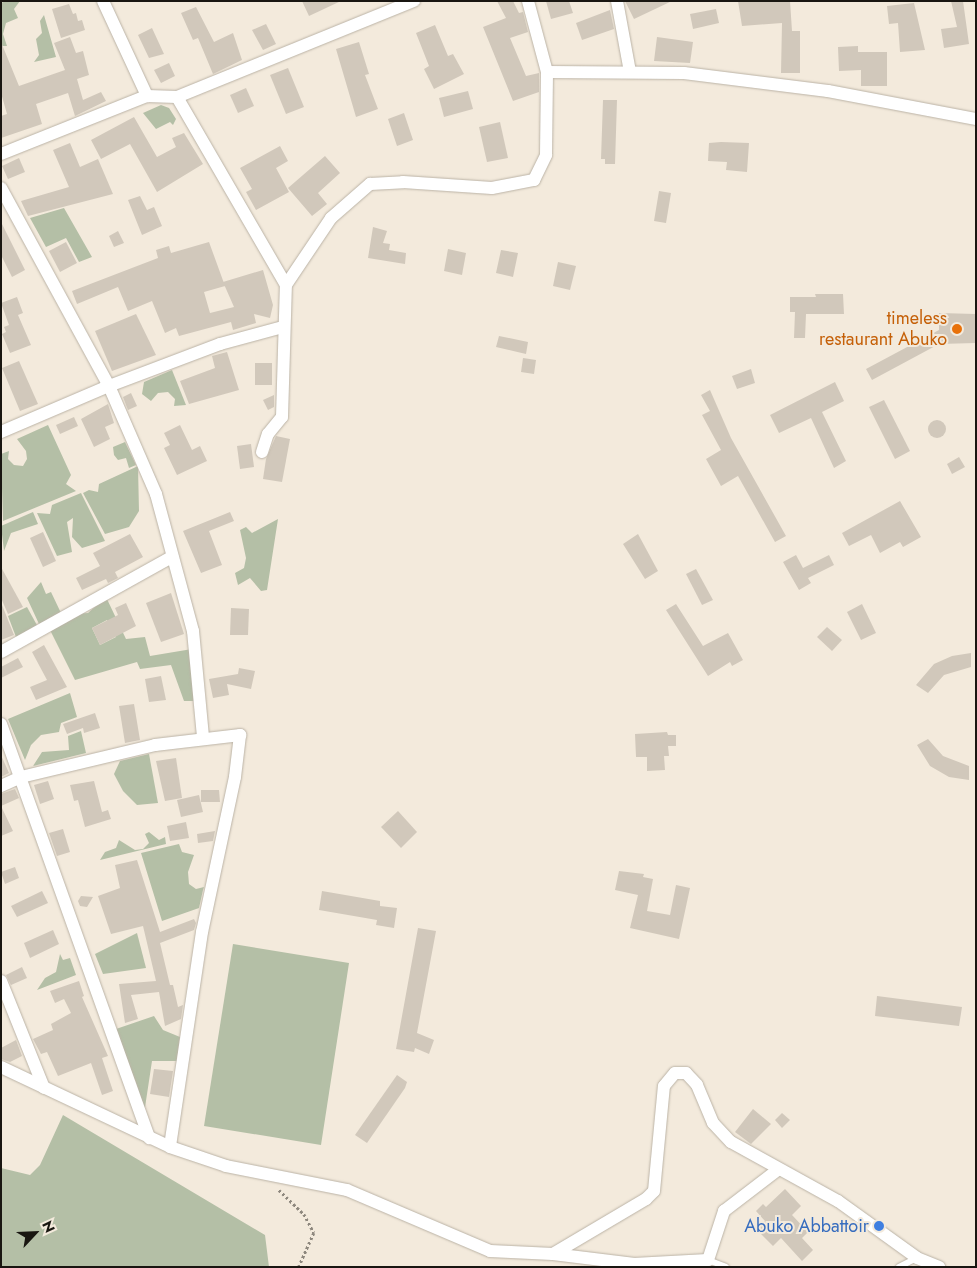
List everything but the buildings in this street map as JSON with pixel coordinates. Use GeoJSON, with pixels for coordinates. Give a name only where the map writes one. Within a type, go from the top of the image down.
{"type":"FeatureCollection","features":[{"type":"Feature","properties":{"kind":"street"},"geometry":{"type":"LineString","coordinates":[[103,1],[147,96]]}},
{"type":"Feature","properties":{"kind":"street"},"geometry":{"type":"LineString","coordinates":[[1,154],[147,96],[177,98],[414,1]]}},
{"type":"Feature","properties":{"kind":"street"},"geometry":{"type":"LineString","coordinates":[[262,452],[268,434],[282,417],[283,327],[286,285],[331,218],[370,184],[403,182],[492,188],[534,180],[546,155],[546,72],[528,1]]}},
{"type":"Feature","properties":{"kind":"street"},"geometry":{"type":"LineString","coordinates":[[617,1],[630,72]]}},
{"type":"Feature","properties":{"kind":"street"},"geometry":{"type":"LineString","coordinates":[[546,72],[684,73],[828,91],[976,119]]}},
{"type":"Feature","properties":{"kind":"street"},"geometry":{"type":"LineString","coordinates":[[177,98],[286,285]]}},
{"type":"Feature","properties":{"kind":"street"},"geometry":{"type":"LineString","coordinates":[[1,188],[109,386],[156,494],[193,630],[203,737]]}},
{"type":"Feature","properties":{"kind":"street"},"geometry":{"type":"LineString","coordinates":[[1,432],[109,386],[220,344],[283,327]]}},
{"type":"Feature","properties":{"kind":"street"},"geometry":{"type":"LineString","coordinates":[[1,652],[172,557]]}},
{"type":"Feature","properties":{"kind":"street"},"geometry":{"type":"LineString","coordinates":[[1,724],[149,1138]]}},
{"type":"Feature","properties":{"kind":"street"},"geometry":{"type":"LineString","coordinates":[[1,786],[21,777],[155,745],[203,737],[240,735],[235,777],[202,932],[170,1147]]}},
{"type":"Feature","properties":{"kind":"street"},"geometry":{"type":"LineString","coordinates":[[1,982],[44,1088]]}},
{"type":"Feature","properties":{"kind":"street"},"geometry":{"type":"LineString","coordinates":[[1,1067],[170,1147],[226,1166],[347,1190],[490,1251],[552,1254],[634,1264],[708,1260],[724,1210],[779,1169]]}},
{"type":"Feature","properties":{"kind":"street"},"geometry":{"type":"LineString","coordinates":[[552,1254],[646,1200],[654,1191],[664,1086],[674,1073],[686,1073],[697,1085],[713,1123],[731,1142],[838,1201],[917,1258],[939,1267]]}},
{"type":"Feature","properties":{"kind":"lane"},"geometry":{"type":"LineString","coordinates":[[899,1267],[917,1258]]}},
{"type":"Feature","properties":{"kind":"lane"},"geometry":{"type":"LineString","coordinates":[[708,1260],[726,1267]]}},
{"type":"Feature","properties":{"kind":"path"},"geometry":{"type":"LineString","coordinates":[[264,1174],[304,1214],[314,1233],[299,1267]]}},
{"type":"Feature","properties":{"kind":"green space"},"geometry":{"type":"Polygon","coordinates":[[[20,1],[14,9],[18,18],[6,23],[3,34],[7,46],[2,46],[1,3],[20,1]]]}},
{"type":"Feature","properties":{"kind":"green space"},"geometry":{"type":"Polygon","coordinates":[[[44,15],[56,57],[34,62],[39,55],[36,39],[42,33],[40,21],[44,15]]]}},
{"type":"Feature","properties":{"kind":"green space"},"geometry":{"type":"Polygon","coordinates":[[[161,105],[169,108],[176,119],[173,125],[170,122],[156,129],[143,113],[161,105]]]}},
{"type":"Feature","properties":{"kind":"green space"},"geometry":{"type":"Polygon","coordinates":[[[64,208],[92,257],[79,262],[66,238],[46,247],[30,218],[64,208]]]}},
{"type":"Feature","properties":{"kind":"green space"},"geometry":{"type":"Polygon","coordinates":[[[172,370],[186,405],[174,406],[175,399],[168,392],[158,393],[151,401],[142,394],[144,382],[172,370]]]}},
{"type":"Feature","properties":{"kind":"green space"},"geometry":{"type":"Polygon","coordinates":[[[48,425],[71,475],[66,484],[76,491],[3,521],[1,454],[9,451],[8,459],[14,465],[23,466],[27,459],[26,451],[17,439],[48,425]]]}},
{"type":"Feature","properties":{"kind":"green space"},"geometry":{"type":"Polygon","coordinates":[[[125,442],[136,465],[129,468],[126,458],[118,460],[114,455],[113,447],[125,442]]]}},
{"type":"Feature","properties":{"kind":"green space"},"geometry":{"type":"Polygon","coordinates":[[[138,466],[139,511],[129,527],[105,534],[83,493],[89,490],[98,492],[99,484],[138,466]]]}},
{"type":"Feature","properties":{"kind":"green space"},"geometry":{"type":"Polygon","coordinates":[[[81,493],[105,541],[82,548],[72,537],[73,518],[67,522],[72,552],[57,556],[37,513],[50,514],[52,505],[81,493]]]}},
{"type":"Feature","properties":{"kind":"green space"},"geometry":{"type":"Polygon","coordinates":[[[33,512],[38,524],[11,533],[4,551],[1,526],[33,512]]]}},
{"type":"Feature","properties":{"kind":"green space"},"geometry":{"type":"Polygon","coordinates":[[[278,519],[267,590],[261,591],[250,578],[238,585],[235,573],[244,568],[246,558],[240,530],[246,527],[252,533],[278,519]]]}},
{"type":"Feature","properties":{"kind":"green space"},"geometry":{"type":"Polygon","coordinates":[[[41,582],[46,594],[51,592],[61,613],[39,624],[27,598],[41,582]]]}},
{"type":"Feature","properties":{"kind":"green space"},"geometry":{"type":"Polygon","coordinates":[[[106,597],[126,639],[145,637],[150,656],[192,649],[196,701],[184,701],[171,665],[140,669],[137,662],[75,680],[49,628],[74,614],[88,613],[106,597]],[[107,620],[92,628],[100,645],[116,637],[107,620]]]}},
{"type":"Feature","properties":{"kind":"green space"},"geometry":{"type":"Polygon","coordinates":[[[27,607],[38,627],[16,637],[8,616],[27,607]]]}},
{"type":"Feature","properties":{"kind":"green space"},"geometry":{"type":"Polygon","coordinates":[[[70,693],[77,717],[61,723],[59,732],[41,735],[31,745],[25,760],[8,719],[70,693]]]}},
{"type":"Feature","properties":{"kind":"green space"},"geometry":{"type":"Polygon","coordinates":[[[81,731],[86,753],[33,766],[42,752],[69,750],[68,736],[81,731]]]}},
{"type":"Feature","properties":{"kind":"green space"},"geometry":{"type":"Polygon","coordinates":[[[149,754],[158,803],[137,805],[123,791],[114,774],[120,761],[149,754]]]}},
{"type":"Feature","properties":{"kind":"green space"},"geometry":{"type":"Polygon","coordinates":[[[149,832],[159,840],[165,837],[166,844],[100,860],[105,852],[116,848],[119,840],[135,850],[143,849],[149,843],[145,834],[149,832]]]}},
{"type":"Feature","properties":{"kind":"green space"},"geometry":{"type":"Polygon","coordinates":[[[179,844],[182,852],[194,855],[188,872],[189,884],[196,889],[204,887],[199,908],[162,921],[141,853],[179,844]]]}},
{"type":"Feature","properties":{"kind":"green space"},"geometry":{"type":"Polygon","coordinates":[[[137,933],[146,968],[103,974],[95,954],[137,933]]]}},
{"type":"Feature","properties":{"kind":"green space"},"geometry":{"type":"Polygon","coordinates":[[[233,944],[349,963],[321,1145],[204,1126],[233,944]]]}},
{"type":"Feature","properties":{"kind":"green space"},"geometry":{"type":"Polygon","coordinates":[[[60,954],[63,960],[70,958],[76,975],[37,990],[45,978],[56,972],[60,954]]]}},
{"type":"Feature","properties":{"kind":"green space"},"geometry":{"type":"Polygon","coordinates":[[[154,1016],[163,1030],[180,1037],[177,1061],[152,1061],[144,1114],[135,1092],[138,1089],[135,1080],[132,1080],[116,1029],[154,1016]]]}},
{"type":"Feature","properties":{"kind":"green space"},"geometry":{"type":"Polygon","coordinates":[[[63,1115],[265,1235],[269,1267],[1,1267],[1,1168],[30,1175],[40,1165],[63,1115]]]}},
{"type":"Feature","properties":{"kind":"place","name":"timeless restaurant Abuko"},"geometry":{"type":"Point","coordinates":[957,329]}},
{"type":"Feature","properties":{"kind":"place","name":"Abuko Abbattoir"},"geometry":{"type":"Point","coordinates":[879,1226]}}]}
